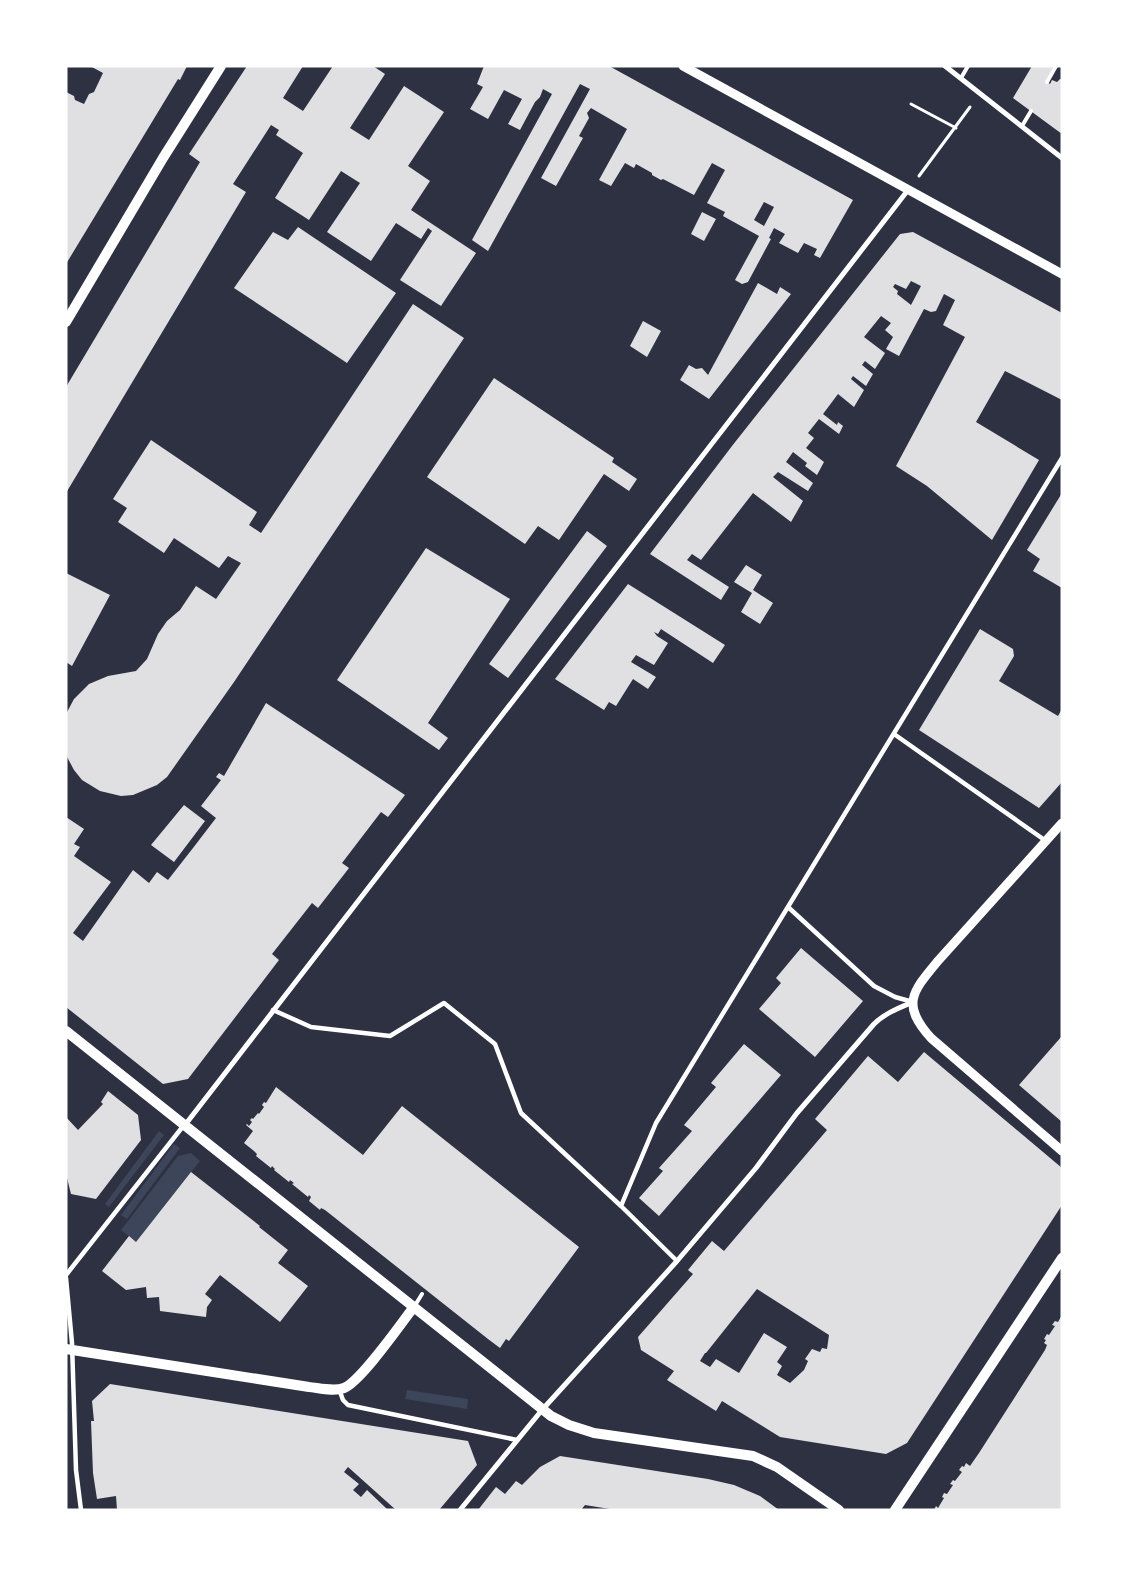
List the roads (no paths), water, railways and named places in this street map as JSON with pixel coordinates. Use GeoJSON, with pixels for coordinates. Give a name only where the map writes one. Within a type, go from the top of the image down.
{"type":"FeatureCollection","features":[{"type":"Feature","properties":{"kind":"main road"},"geometry":{"type":"LineString","coordinates":[[66,322],[163,158],[221,66]]}},
{"type":"Feature","properties":{"kind":"main road"},"geometry":{"type":"LineString","coordinates":[[66,1031],[542,1410],[561,1422],[586,1431],[753,1456],[777,1466],[839,1510]]}},
{"type":"Feature","properties":{"kind":"main road"},"geometry":{"type":"LineString","coordinates":[[895,1510],[1062,1258]]}},
{"type":"Feature","properties":{"kind":"main road"},"geometry":{"type":"LineString","coordinates":[[69,1350],[308,1387],[339,1390],[345,1388],[357,1378],[414,1308]]}},
{"type":"Feature","properties":{"kind":"street"},"geometry":{"type":"LineString","coordinates":[[683,66],[1062,274]]}},
{"type":"Feature","properties":{"kind":"street"},"geometry":{"type":"LineString","coordinates":[[945,66],[1062,158]]}},
{"type":"Feature","properties":{"kind":"street"},"geometry":{"type":"LineString","coordinates":[[80,1510],[76,1470],[66,1276],[908,190]]}},
{"type":"Feature","properties":{"kind":"street"},"geometry":{"type":"LineString","coordinates":[[621,1206],[656,1123],[1062,458]]}},
{"type":"Feature","properties":{"kind":"street"},"geometry":{"type":"LineString","coordinates":[[894,734],[1046,842]]}},
{"type":"Feature","properties":{"kind":"street"},"geometry":{"type":"LineString","coordinates":[[1062,824],[937,962],[918,985],[913,996],[920,1024],[931,1038],[1062,1151]]}},
{"type":"Feature","properties":{"kind":"street"},"geometry":{"type":"LineString","coordinates":[[788,907],[874,986],[913,1002]]}},
{"type":"Feature","properties":{"kind":"street"},"geometry":{"type":"LineString","coordinates":[[460,1510],[542,1410],[677,1261],[762,1161],[797,1113],[874,1024],[886,1014],[913,1002]]}},
{"type":"Feature","properties":{"kind":"street"},"geometry":{"type":"LineString","coordinates":[[273,1010],[311,1027],[390,1036],[444,1003],[495,1044],[521,1113],[677,1261]]}},
{"type":"Feature","properties":{"kind":"street"},"geometry":{"type":"LineString","coordinates":[[339,1390],[343,1400],[348,1405],[517,1440]]}},
{"type":"Feature","properties":{"kind":"lane"},"geometry":{"type":"LineString","coordinates":[[961,78],[968,66]]}},
{"type":"Feature","properties":{"kind":"lane"},"geometry":{"type":"LineString","coordinates":[[1047,82],[1056,66]]}},
{"type":"Feature","properties":{"kind":"lane"},"geometry":{"type":"LineString","coordinates":[[1022,126],[1031,111]]}},
{"type":"Feature","properties":{"kind":"lane"},"geometry":{"type":"LineString","coordinates":[[414,1308],[422,1294]]}}]}
